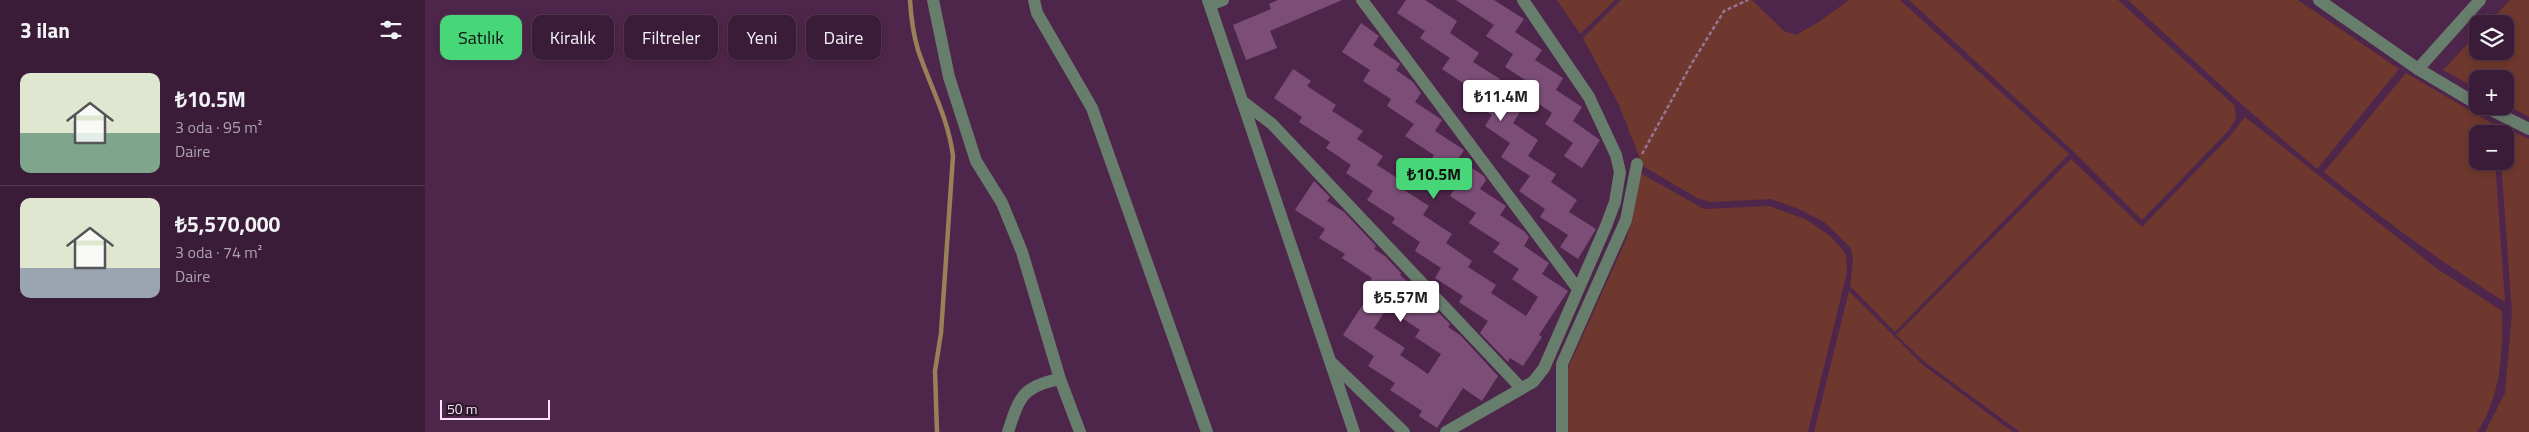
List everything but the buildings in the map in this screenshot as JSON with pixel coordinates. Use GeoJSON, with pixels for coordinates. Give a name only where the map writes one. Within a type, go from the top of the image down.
{"type":"FeatureCollection","features":[{"type":"Feature","properties":{"kind":"street"},"geometry":{"type":"LineString","coordinates":[[933,0],[949,77],[976,161],[1002,203],[1022,252],[1060,379],[1080,432]]}},
{"type":"Feature","properties":{"kind":"street"},"geometry":{"type":"LineString","coordinates":[[1034,0],[1037,13],[1091,108],[1207,432]]}},
{"type":"Feature","properties":{"kind":"street"},"geometry":{"type":"LineString","coordinates":[[1223,0],[1209,2],[1354,432]]}},
{"type":"Feature","properties":{"kind":"street"},"geometry":{"type":"LineString","coordinates":[[1362,0],[1578,289]]}},
{"type":"Feature","properties":{"kind":"street"},"geometry":{"type":"LineString","coordinates":[[1446,432],[1533,382],[1544,368],[1615,202],[1620,172],[1616,154],[1589,98],[1523,0]]}},
{"type":"Feature","properties":{"kind":"street"},"geometry":{"type":"LineString","coordinates":[[2319,0],[2418,69],[2469,99]]}},
{"type":"Feature","properties":{"kind":"street"},"geometry":{"type":"LineString","coordinates":[[2418,69],[2479,0]]}},
{"type":"Feature","properties":{"kind":"street"},"geometry":{"type":"LineString","coordinates":[[1242,101],[1272,124],[1521,388]]}},
{"type":"Feature","properties":{"kind":"street"},"geometry":{"type":"LineString","coordinates":[[2501,115],[2529,129]]}},
{"type":"Feature","properties":{"kind":"street"},"geometry":{"type":"LineString","coordinates":[[1562,432],[1562,364],[1626,220],[1637,164]]}},
{"type":"Feature","properties":{"kind":"street"},"geometry":{"type":"LineString","coordinates":[[1330,361],[1404,432]]}},
{"type":"Feature","properties":{"kind":"street"},"geometry":{"type":"LineString","coordinates":[[1007,432],[1020,398],[1040,383],[1060,379]]}},
{"type":"Feature","properties":{"kind":"path"},"geometry":{"type":"LineString","coordinates":[[1637,164],[1692,63],[1724,11],[1748,0]]}},
{"type":"Feature","properties":{"kind":"shaded area"},"geometry":{"type":"Polygon","coordinates":[[[1557,0],[1615,0],[1580,34],[1557,0]]]}},
{"type":"Feature","properties":{"kind":"shaded area"},"geometry":{"type":"Polygon","coordinates":[[[1621,0],[1752,0],[1784,31],[1796,35],[1817,23],[1849,0],[1900,0],[2069,154],[1895,332],[1850,286],[1853,260],[1851,248],[1824,222],[1799,209],[1771,199],[1711,202],[1697,198],[1643,166],[1619,105],[1583,38],[1621,0]]]}},
{"type":"Feature","properties":{"kind":"shaded area"},"geometry":{"type":"Polygon","coordinates":[[[1909,0],[2118,0],[2234,105],[2236,118],[2230,129],[2142,220],[2074,152],[1909,0]]]}},
{"type":"Feature","properties":{"kind":"shaded area"},"geometry":{"type":"Polygon","coordinates":[[[2128,0],[2298,0],[2399,69],[2317,169],[2240,103],[2128,0]]]}},
{"type":"Feature","properties":{"kind":"shaded area"},"geometry":{"type":"Polygon","coordinates":[[[2510,0],[2529,0],[2529,117],[2514,109],[2514,70],[2469,70],[2469,85],[2443,70],[2469,42],[2469,60],[2514,60],[2514,15],[2496,15],[2510,0]]]}},
{"type":"Feature","properties":{"kind":"shaded area"},"geometry":{"type":"Polygon","coordinates":[[[2406,73],[2469,110],[2469,115],[2478,115],[2493,124],[2469,125],[2469,170],[2496,170],[2505,302],[2412,240],[2324,172],[2406,73]]]}},
{"type":"Feature","properties":{"kind":"shaded area"},"geometry":{"type":"Polygon","coordinates":[[[2245,117],[2436,268],[2502,311],[2501,358],[2496,389],[2485,418],[2477,432],[2020,432],[1926,363],[1896,335],[2071,159],[2142,227],[2230,136],[2245,117]]]}},
{"type":"Feature","properties":{"kind":"shaded area"},"geometry":{"type":"Polygon","coordinates":[[[2514,132],[2529,139],[2529,432],[2485,432],[2505,393],[2512,313],[2502,170],[2514,170],[2514,132]]]}},
{"type":"Feature","properties":{"kind":"shaded area"},"geometry":{"type":"Polygon","coordinates":[[[1640,173],[1704,209],[1769,206],[1805,219],[1829,235],[1846,255],[1847,272],[1808,432],[1559,432],[1564,377],[1626,240],[1632,221],[1640,173]]]}},
{"type":"Feature","properties":{"kind":"shaded area"},"geometry":{"type":"Polygon","coordinates":[[[1849,291],[1923,365],[2013,432],[1814,432],[1849,291]]]}},
{"type":"Feature","properties":{"kind":"waterway"},"geometry":{"type":"LineString","coordinates":[[910,0],[918,50],[943,115],[953,156],[941,333],[935,371],[937,432]]}}]}
